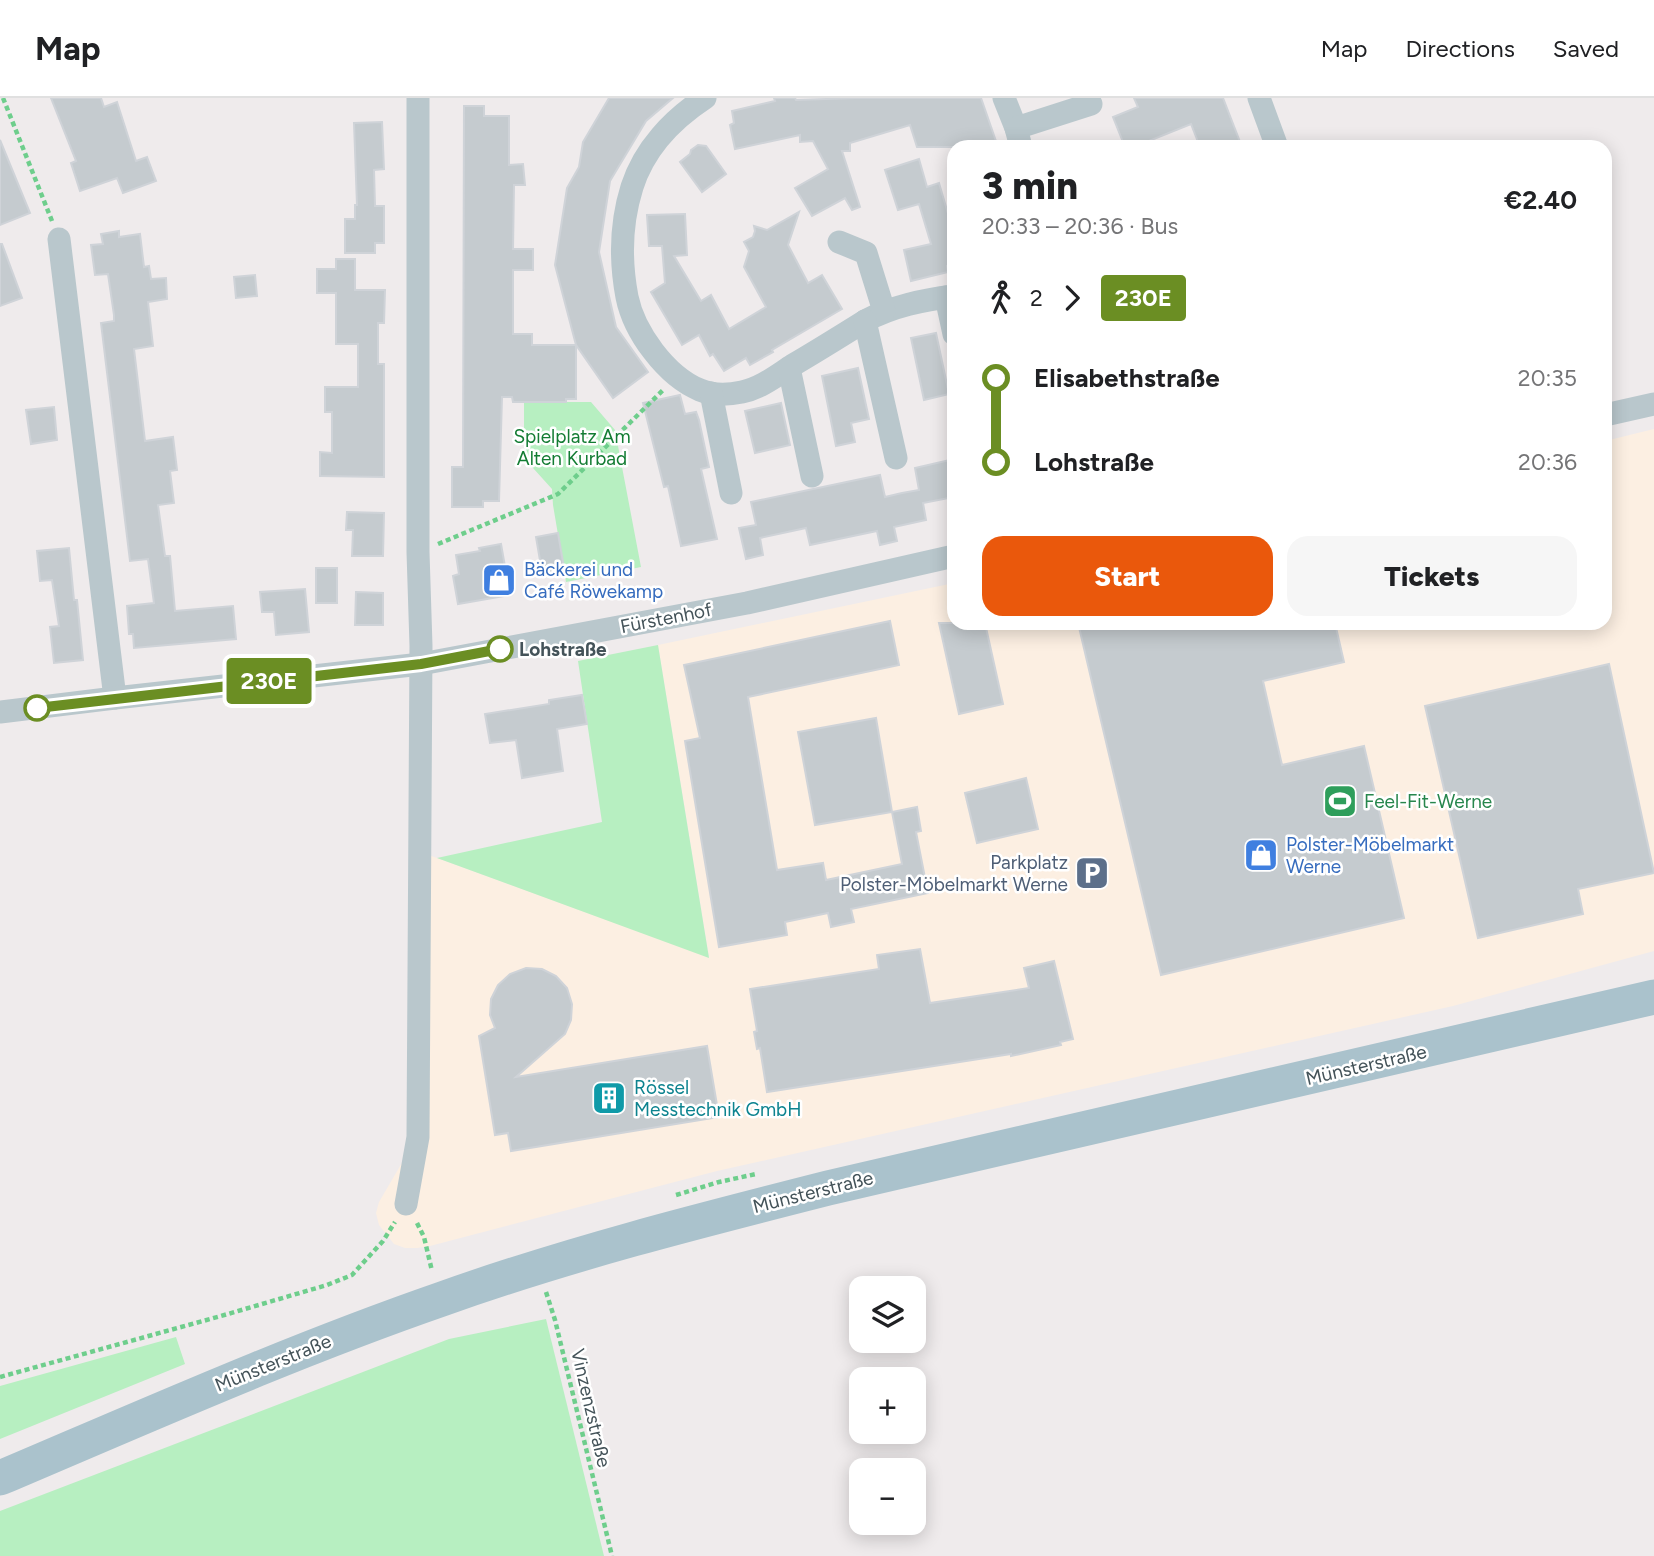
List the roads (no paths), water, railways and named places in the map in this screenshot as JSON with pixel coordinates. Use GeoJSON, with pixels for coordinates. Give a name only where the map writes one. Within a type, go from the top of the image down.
{"type":"FeatureCollection","features":[{"type":"Feature","properties":{"kind":"main road","name":"Münsterstraße"},"geometry":{"type":"LineString","coordinates":[[0,1478],[325,1342],[538,1267],[828,1188],[1654,998]]}},
{"type":"Feature","properties":{"kind":"street"},"geometry":{"type":"LineString","coordinates":[[406,1204],[418,1137],[421,664],[418,552],[418,98]]}},
{"type":"Feature","properties":{"kind":"street"},"geometry":{"type":"LineString","coordinates":[[705,98],[674,121],[643,162],[626,207],[622,235],[627,300],[647,342],[676,377],[701,391],[711,393],[740,393],[755,389],[875,316],[911,304],[947,298]]}},
{"type":"Feature","properties":{"kind":"street"},"geometry":{"type":"LineString","coordinates":[[1004,98],[1018,138],[1091,104]]}},
{"type":"Feature","properties":{"kind":"street"},"geometry":{"type":"LineString","coordinates":[[1259,98],[1275,140]]}},
{"type":"Feature","properties":{"kind":"street"},"geometry":{"type":"LineString","coordinates":[[59,239],[115,698]]}},
{"type":"Feature","properties":{"kind":"street"},"geometry":{"type":"LineString","coordinates":[[839,242],[866,253],[896,458]]}},
{"type":"Feature","properties":{"kind":"street"},"geometry":{"type":"LineString","coordinates":[[789,368],[812,476]]}},
{"type":"Feature","properties":{"kind":"street"},"geometry":{"type":"LineString","coordinates":[[711,393],[731,494]]}},
{"type":"Feature","properties":{"kind":"street"},"geometry":{"type":"LineString","coordinates":[[1612,413],[1654,404]]}},
{"type":"Feature","properties":{"kind":"street","name":"Fürstenhof"},"geometry":{"type":"LineString","coordinates":[[0,712],[421,664],[747,603],[947,558]]}},
{"type":"Feature","properties":{"kind":"place","name":"Bäckerei und Café Röwekamp"},"geometry":{"type":"Point","coordinates":[499,580]}},
{"type":"Feature","properties":{"kind":"place","name":"Lohstraße"},"geometry":{"type":"Point","coordinates":[500,649]}},
{"type":"Feature","properties":{"kind":"place","name":"Feel-Fit-Werne"},"geometry":{"type":"Point","coordinates":[1340,801]}},
{"type":"Feature","properties":{"kind":"place","name":"Polster-Möbelmarkt Werne"},"geometry":{"type":"Point","coordinates":[1261,855]}},
{"type":"Feature","properties":{"kind":"place","name":"Parkplatz Polster-Möbelmarkt Werne"},"geometry":{"type":"Point","coordinates":[1092,873]}},
{"type":"Feature","properties":{"kind":"place","name":"Rössel Messtechnik GmbH"},"geometry":{"type":"Point","coordinates":[609,1098]}},
{"type":"Feature","properties":{"kind":"park label","name":"Spielplatz Am Alten Kurbad"},"geometry":{"type":"Point","coordinates":[572,447]}}]}
